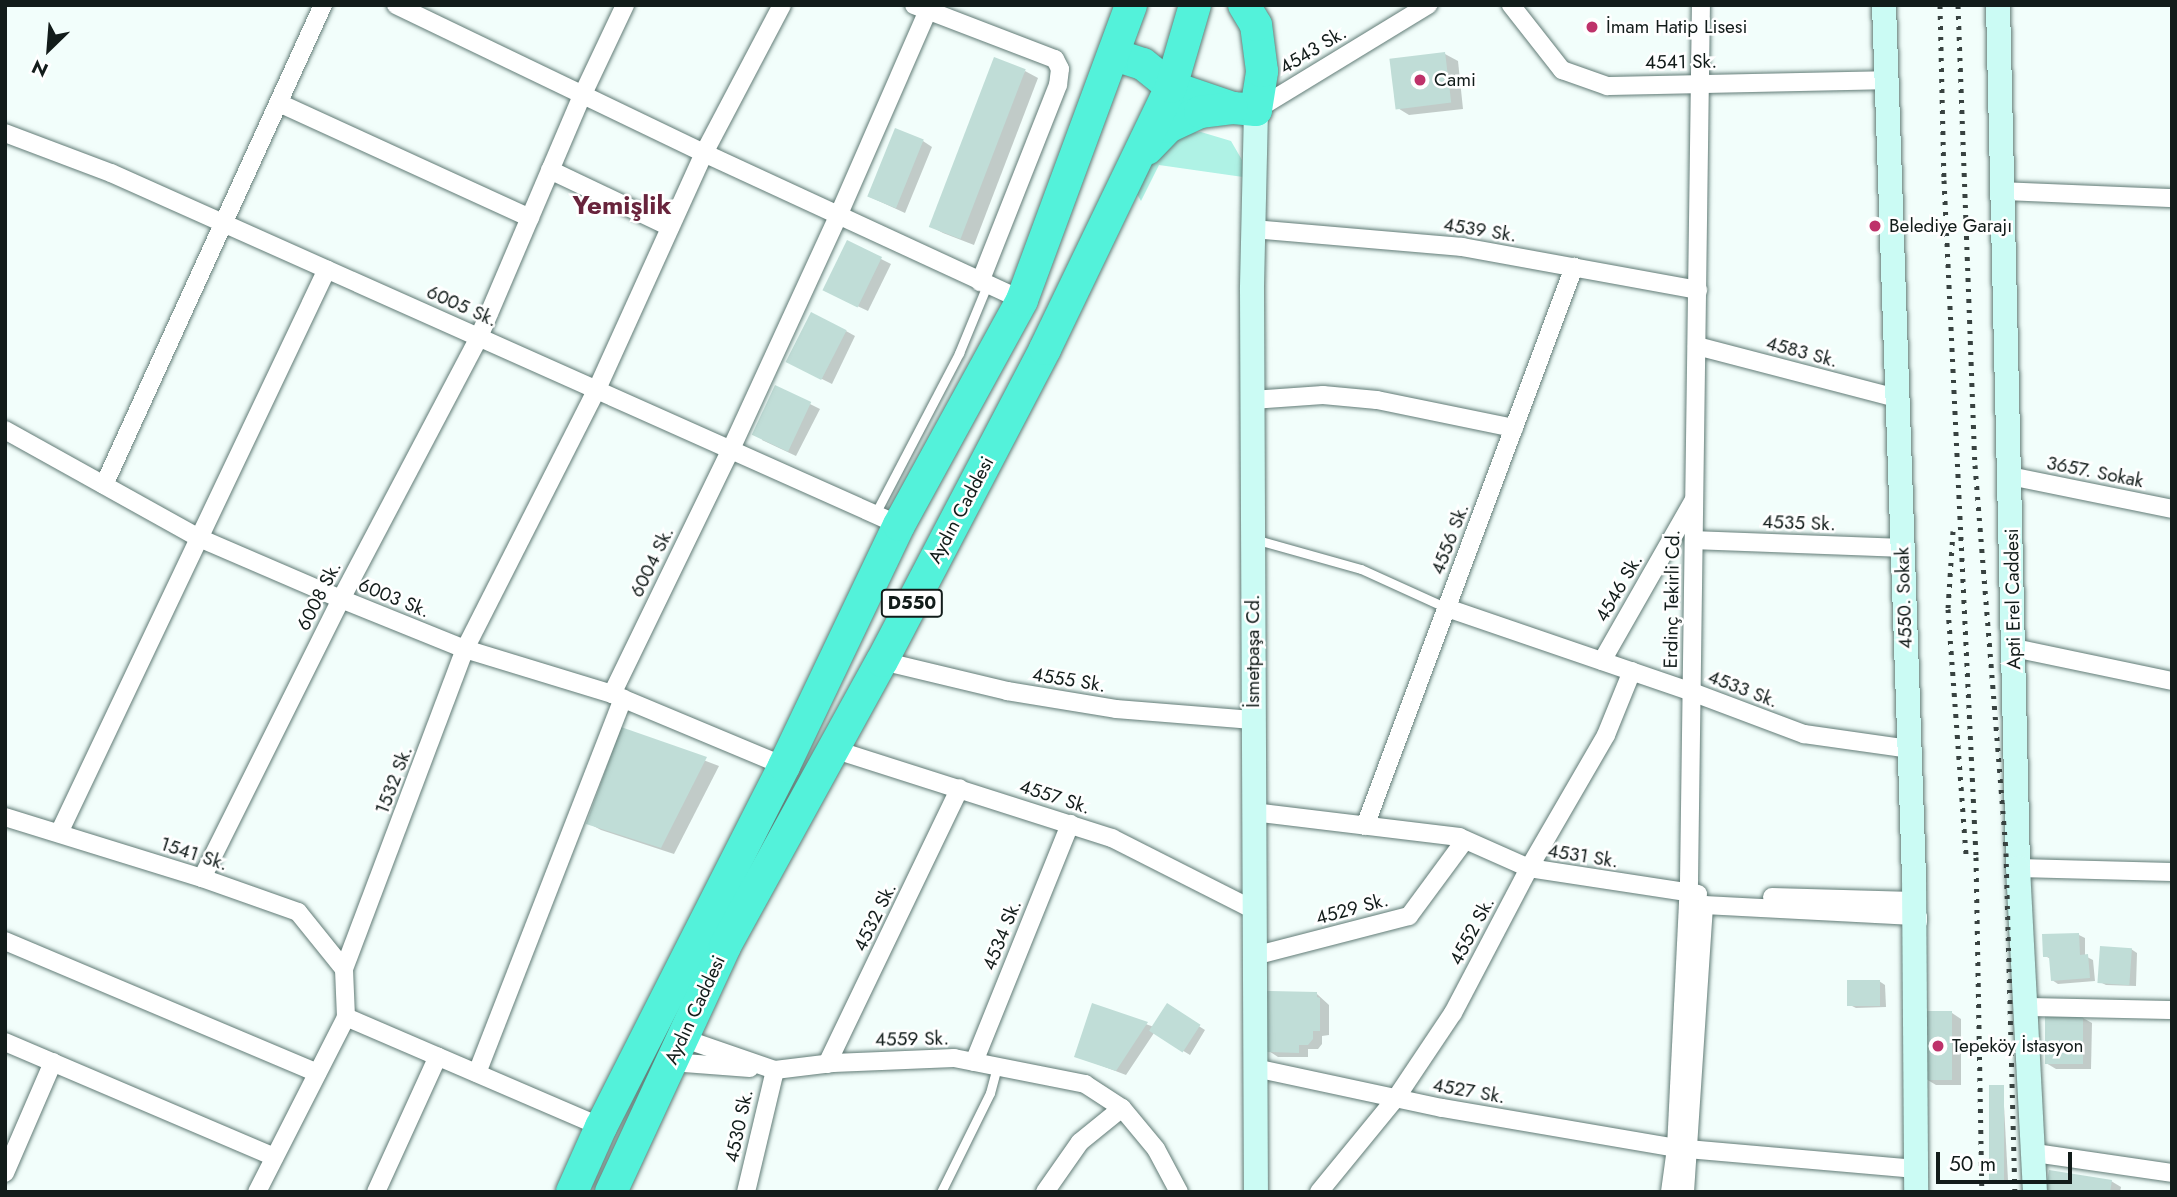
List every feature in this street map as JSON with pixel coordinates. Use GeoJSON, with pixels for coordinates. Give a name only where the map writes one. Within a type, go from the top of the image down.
{"type":"FeatureCollection","features":[{"type":"Feature","properties":{"kind":"highway","name":"Aydın Caddesi"},"geometry":{"type":"LineString","coordinates":[[572,1192],[601,1127],[784,765],[887,519],[1022,300],[1115,55],[1131,5]]}},
{"type":"Feature","properties":{"kind":"highway","name":"Aydın Caddesi"},"geometry":{"type":"LineString","coordinates":[[611,1192],[725,946],[882,661],[1045,349],[1171,87],[1195,5]]}},
{"type":"Feature","properties":{"kind":"highway"},"geometry":{"type":"LineString","coordinates":[[1244,5],[1256,25],[1262,71]]}},
{"type":"Feature","properties":{"kind":"highway"},"geometry":{"type":"LineString","coordinates":[[1245,109],[1262,71],[1266,5]]}},
{"type":"Feature","properties":{"kind":"highway"},"geometry":{"type":"LineString","coordinates":[[1115,55],[1143,64],[1171,87],[1245,109]]}},
{"type":"Feature","properties":{"kind":"highway"},"geometry":{"type":"LineString","coordinates":[[1136,160],[1168,127],[1200,111],[1245,109]]}},
{"type":"Feature","properties":{"kind":"street"},"geometry":{"type":"LineString","coordinates":[[104,485],[323,5]]}},
{"type":"Feature","properties":{"kind":"street"},"geometry":{"type":"LineString","coordinates":[[396,5],[582,96],[1022,300]]}},
{"type":"Feature","properties":{"kind":"street","name":"6008 Sk."},"geometry":{"type":"LineString","coordinates":[[202,878],[341,599],[479,337],[582,96],[625,5]]}},
{"type":"Feature","properties":{"kind":"street","name":"1532 Sk."},"geometry":{"type":"LineString","coordinates":[[257,1192],[346,1017],[344,969],[465,649],[597,389],[704,153],[782,5]]}},
{"type":"Feature","properties":{"kind":"street","name":"4543 Sk."},"geometry":{"type":"LineString","coordinates":[[1245,109],[1428,5]]}},
{"type":"Feature","properties":{"kind":"street","name":"4541 Sk."},"geometry":{"type":"LineString","coordinates":[[1511,5],[1562,71],[1607,86],[1886,80]]}},
{"type":"Feature","properties":{"kind":"street","name":"Erdinç Tekirli Cd."},"geometry":{"type":"LineString","coordinates":[[1670,1192],[1682,1149],[1692,692],[1701,5]]}},
{"type":"Feature","properties":{"kind":"street","name":"4550. Sokak"},"geometry":{"type":"LineString","coordinates":[[1884,5],[1914,909],[1919,1184]]}},
{"type":"Feature","properties":{"kind":"street","name":"Apti Erel Caddesi"},"geometry":{"type":"LineString","coordinates":[[1998,5],[2018,868],[2028,1007],[2035,1192]]}},
{"type":"Feature","properties":{"kind":"street"},"geometry":{"type":"LineString","coordinates":[[921,8],[1055,59],[1060,69],[1058,85],[984,283]]}},
{"type":"Feature","properties":{"kind":"street","name":"6004 Sk."},"geometry":{"type":"LineString","coordinates":[[477,1073],[618,696],[839,214],[921,8]]}},
{"type":"Feature","properties":{"kind":"street"},"geometry":{"type":"LineString","coordinates":[[279,103],[530,218]]}},
{"type":"Feature","properties":{"kind":"street","name":"İsmetpaşa Cd."},"geometry":{"type":"LineString","coordinates":[[1245,109],[1253,229],[1256,1192]]}},
{"type":"Feature","properties":{"kind":"street","name":"6005 Sk."},"geometry":{"type":"LineString","coordinates":[[5,133],[111,173],[887,519]]}},
{"type":"Feature","properties":{"kind":"street"},"geometry":{"type":"LineString","coordinates":[[550,170],[670,226]]}},
{"type":"Feature","properties":{"kind":"street"},"geometry":{"type":"LineString","coordinates":[[2002,191],[2172,198]]}},
{"type":"Feature","properties":{"kind":"street","name":"4539 Sk."},"geometry":{"type":"LineString","coordinates":[[1253,229],[1462,247],[1698,290]]}},
{"type":"Feature","properties":{"kind":"street","name":"4556 Sk."},"geometry":{"type":"LineString","coordinates":[[1365,826],[1574,267]]}},
{"type":"Feature","properties":{"kind":"street"},"geometry":{"type":"LineString","coordinates":[[59,833],[197,537],[327,270]]}},
{"type":"Feature","properties":{"kind":"street","name":"4583 Sk."},"geometry":{"type":"LineString","coordinates":[[1697,346],[1897,398]]}},
{"type":"Feature","properties":{"kind":"street"},"geometry":{"type":"LineString","coordinates":[[1252,400],[1323,395],[1377,400],[1514,428]]}},
{"type":"Feature","properties":{"kind":"street","name":"6003 Sk."},"geometry":{"type":"LineString","coordinates":[[5,430],[197,537],[341,599],[465,649],[618,696],[784,765]]}},
{"type":"Feature","properties":{"kind":"street","name":"3657. Sokak"},"geometry":{"type":"LineString","coordinates":[[2010,476],[2172,509]]}},
{"type":"Feature","properties":{"kind":"street","name":"4546 Sk."},"geometry":{"type":"LineString","coordinates":[[1601,661],[1695,499]]}},
{"type":"Feature","properties":{"kind":"street","name":"4535 Sk."},"geometry":{"type":"LineString","coordinates":[[1694,540],[1902,548]]}},
{"type":"Feature","properties":{"kind":"street","name":"4533 Sk."},"geometry":{"type":"LineString","coordinates":[[1447,608],[1692,692],[1804,734],[1909,749]]}},
{"type":"Feature","properties":{"kind":"street"},"geometry":{"type":"LineString","coordinates":[[2014,648],[2172,681]]}},
{"type":"Feature","properties":{"kind":"street","name":"4555 Sk."},"geometry":{"type":"LineString","coordinates":[[882,661],[1007,691],[1116,709],[1253,720]]}},
{"type":"Feature","properties":{"kind":"street","name":"4552 Sk."},"geometry":{"type":"LineString","coordinates":[[1319,1192],[1396,1098],[1453,1013],[1529,868],[1606,735],[1632,671]]}},
{"type":"Feature","properties":{"kind":"street","name":"4557 Sk."},"geometry":{"type":"LineString","coordinates":[[833,749],[1112,838],[1254,911]]}},
{"type":"Feature","properties":{"kind":"street","name":"4532 Sk."},"geometry":{"type":"LineString","coordinates":[[827,1064],[960,788]]}},
{"type":"Feature","properties":{"kind":"street","name":"4531 Sk."},"geometry":{"type":"LineString","coordinates":[[1253,812],[1465,840],[1529,868],[1688,894],[1914,909]]}},
{"type":"Feature","properties":{"kind":"street","name":"1541 Sk."},"geometry":{"type":"LineString","coordinates":[[5,817],[202,878],[298,912],[344,969]]}},
{"type":"Feature","properties":{"kind":"street","name":"4534 Sk."},"geometry":{"type":"LineString","coordinates":[[974,1062],[1070,824]]}},
{"type":"Feature","properties":{"kind":"street","name":"4529 Sk."},"geometry":{"type":"LineString","coordinates":[[1254,956],[1409,916],[1465,840]]}},
{"type":"Feature","properties":{"kind":"street"},"geometry":{"type":"LineString","coordinates":[[2018,868],[2172,872]]}},
{"type":"Feature","properties":{"kind":"street"},"geometry":{"type":"LineString","coordinates":[[1685,1192],[1682,1149],[1704,905],[1914,909]]}},
{"type":"Feature","properties":{"kind":"street"},"geometry":{"type":"LineString","coordinates":[[5,941],[317,1073]]}},
{"type":"Feature","properties":{"kind":"street"},"geometry":{"type":"LineString","coordinates":[[2028,1007],[2172,1010]]}},
{"type":"Feature","properties":{"kind":"street"},"geometry":{"type":"LineString","coordinates":[[346,1017],[601,1127]]}},
{"type":"Feature","properties":{"kind":"street"},"geometry":{"type":"LineString","coordinates":[[5,1042],[274,1157]]}},
{"type":"Feature","properties":{"kind":"street"},"geometry":{"type":"LineString","coordinates":[[676,1050],[775,1070]]}},
{"type":"Feature","properties":{"kind":"street","name":"4559 Sk."},"geometry":{"type":"LineString","coordinates":[[676,1050],[775,1070],[827,1064],[954,1058],[1084,1084],[1122,1108],[1156,1149],[1179,1192]]}},
{"type":"Feature","properties":{"kind":"street"},"geometry":{"type":"LineString","coordinates":[[376,1192],[438,1056]]}},
{"type":"Feature","properties":{"kind":"street"},"geometry":{"type":"LineString","coordinates":[[5,1173],[53,1062]]}},
{"type":"Feature","properties":{"kind":"street","name":"4527 Sk."},"geometry":{"type":"LineString","coordinates":[[1255,1068],[1396,1098],[1682,1149],[1919,1184]]}},
{"type":"Feature","properties":{"kind":"street","name":"4530 Sk."},"geometry":{"type":"LineString","coordinates":[[746,1192],[775,1070]]}},
{"type":"Feature","properties":{"kind":"street"},"geometry":{"type":"LineString","coordinates":[[1045,1192],[1080,1142],[1122,1108]]}},
{"type":"Feature","properties":{"kind":"street"},"geometry":{"type":"LineString","coordinates":[[2035,1153],[2172,1172]]}},
{"type":"Feature","properties":{"kind":"lane"},"geometry":{"type":"LineString","coordinates":[[887,519],[959,353],[984,283]]}},
{"type":"Feature","properties":{"kind":"lane"},"geometry":{"type":"LineString","coordinates":[[1253,539],[1361,569],[1447,608]]}},
{"type":"Feature","properties":{"kind":"lane"},"geometry":{"type":"LineString","coordinates":[[941,1192],[990,1093],[997,1067]]}},
{"type":"Feature","properties":{"kind":"green space"},"geometry":{"type":"Polygon","coordinates":[[[1201,132],[1231,141],[1242,160],[1243,177],[1159,165],[1141,201],[1137,194],[1154,159],[1178,134],[1201,132]]]}},
{"type":"Feature","properties":{"kind":"building","name":"Cami"},"geometry":{"type":"Polygon","coordinates":[[[1445,52],[1451,103],[1396,109],[1389,59],[1445,52]]]}},
{"type":"Feature","properties":{"kind":"building"},"geometry":{"type":"Polygon","coordinates":[[[994,57],[1026,69],[961,239],[929,227],[994,57]]]}},
{"type":"Feature","properties":{"kind":"building"},"geometry":{"type":"Polygon","coordinates":[[[895,128],[924,140],[896,208],[867,197],[895,128]]]}},
{"type":"Feature","properties":{"kind":"building"},"geometry":{"type":"Polygon","coordinates":[[[847,240],[882,257],[858,307],[822,290],[847,240]]]}},
{"type":"Feature","properties":{"kind":"building"},"geometry":{"type":"Polygon","coordinates":[[[811,312],[847,330],[821,380],[786,362],[811,312]]]}},
{"type":"Feature","properties":{"kind":"building"},"geometry":{"type":"Polygon","coordinates":[[[775,385],[811,402],[788,452],[752,435],[775,385]]]}},
{"type":"Feature","properties":{"kind":"building"},"geometry":{"type":"Polygon","coordinates":[[[621,727],[707,757],[661,848],[586,824],[621,727]]]}},
{"type":"Feature","properties":{"kind":"building"},"geometry":{"type":"Polygon","coordinates":[[[2079,933],[2080,955],[2088,954],[2090,978],[2051,981],[2049,957],[2043,957],[2042,934],[2079,933]]]}},
{"type":"Feature","properties":{"kind":"building"},"geometry":{"type":"Polygon","coordinates":[[[2100,946],[2132,948],[2129,985],[2097,983],[2100,946]]]}},
{"type":"Feature","properties":{"kind":"building"},"geometry":{"type":"Polygon","coordinates":[[[1847,980],[1880,980],[1880,1006],[1847,1006],[1847,980]]]}},
{"type":"Feature","properties":{"kind":"building"},"geometry":{"type":"Polygon","coordinates":[[[1267,991],[1317,992],[1317,997],[1320,998],[1320,1031],[1313,1031],[1313,1039],[1308,1045],[1299,1045],[1299,1053],[1267,1052],[1267,991]]]}},
{"type":"Feature","properties":{"kind":"building"},"geometry":{"type":"Polygon","coordinates":[[[1092,1003],[1148,1022],[1116,1071],[1074,1057],[1092,1003]]]}},
{"type":"Feature","properties":{"kind":"building"},"geometry":{"type":"Polygon","coordinates":[[[1167,1003],[1201,1025],[1183,1052],[1149,1031],[1167,1003]]]}},
{"type":"Feature","properties":{"kind":"building","name":"Tepeköy İstasyon"},"geometry":{"type":"Polygon","coordinates":[[[1925,1011],[1952,1011],[1952,1080],[1925,1080],[1925,1011]]]}},
{"type":"Feature","properties":{"kind":"building"},"geometry":{"type":"Polygon","coordinates":[[[2045,1016],[2083,1016],[2083,1064],[2045,1064],[2045,1016]]]}},
{"type":"Feature","properties":{"kind":"building"},"geometry":{"type":"Polygon","coordinates":[[[1989,1085],[2004,1085],[2004,1180],[1989,1180],[1989,1085]]]}},
{"type":"Feature","properties":{"kind":"building"},"geometry":{"type":"Polygon","coordinates":[[[2049,1170],[2112,1180],[2110,1192],[2051,1192],[2046,1189],[2049,1170]]]}},
{"type":"Feature","properties":{"kind":"railway"},"geometry":{"type":"LineString","coordinates":[[1940,5],[1944,180],[1976,857],[1982,1192]]}},
{"type":"Feature","properties":{"kind":"railway"},"geometry":{"type":"LineString","coordinates":[[1958,5],[1975,465],[2006,853],[2015,1192]]}},
{"type":"Feature","properties":{"kind":"railway"},"geometry":{"type":"LineString","coordinates":[[1953,531],[1948,609],[1966,856]]}},
{"type":"Feature","properties":{"kind":"place","name":"İmam Hatip Lisesi"},"geometry":{"type":"Point","coordinates":[1592,27]}},
{"type":"Feature","properties":{"kind":"place","name":"Cami"},"geometry":{"type":"Point","coordinates":[1420,80]}},
{"type":"Feature","properties":{"kind":"place","name":"Belediye Garajı"},"geometry":{"type":"Point","coordinates":[1875,226]}},
{"type":"Feature","properties":{"kind":"place","name":"Tepeköy İstasyon"},"geometry":{"type":"Point","coordinates":[1938,1046]}},
{"type":"Feature","properties":{"kind":"district","name":"Yemişlik"},"geometry":{"type":"Point","coordinates":[622,206]}}]}
